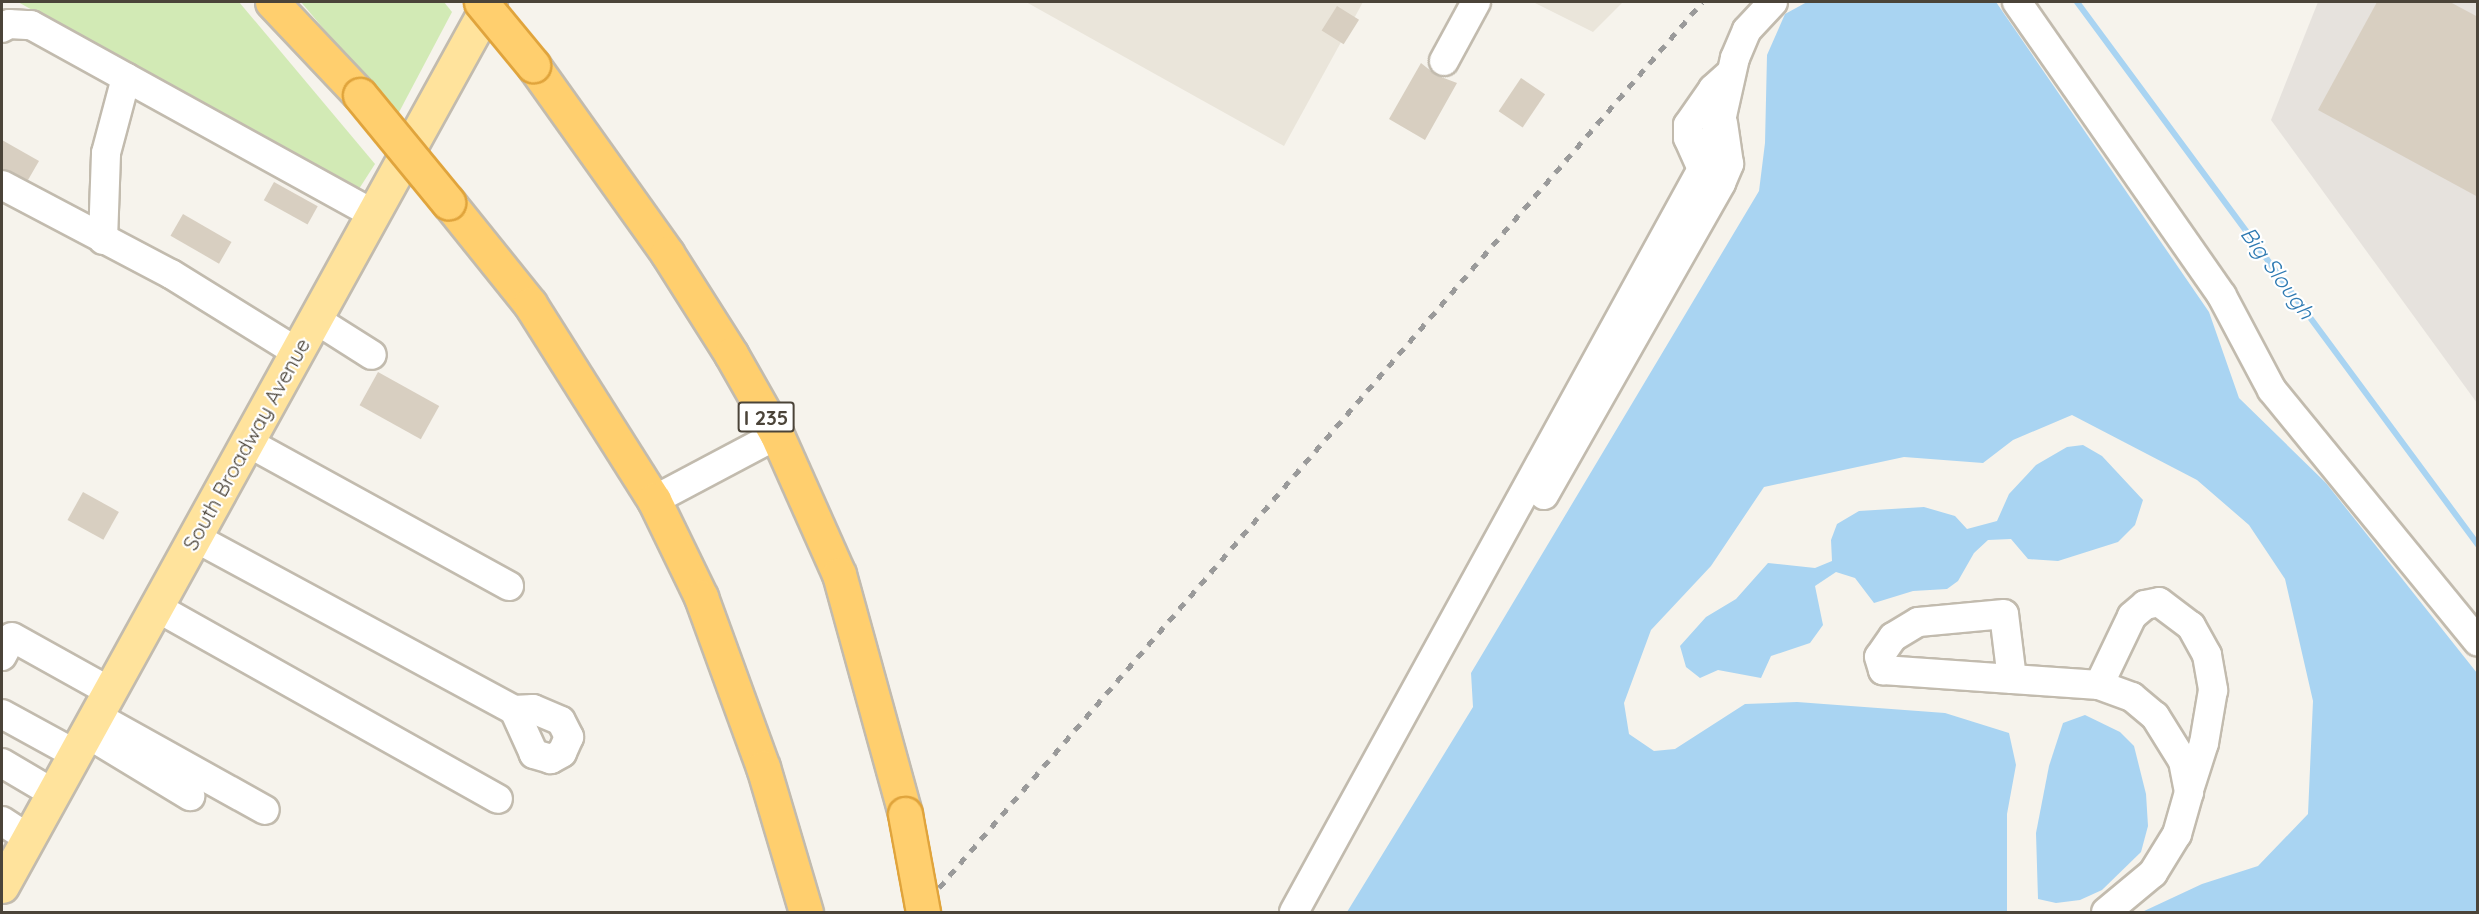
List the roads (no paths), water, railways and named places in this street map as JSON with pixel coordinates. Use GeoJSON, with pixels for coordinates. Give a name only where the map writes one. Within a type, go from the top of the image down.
{"type":"FeatureCollection","features":[{"type":"Feature","properties":{"kind":"highway"},"geometry":{"type":"LineString","coordinates":[[272,2],[360,95]]}},
{"type":"Feature","properties":{"kind":"highway"},"geometry":{"type":"LineString","coordinates":[[285,2],[530,304],[654,500],[705,608],[763,767],[806,912]]}},
{"type":"Feature","properties":{"kind":"highway","name":"I 235"},"geometry":{"type":"LineString","coordinates":[[481,2],[532,65],[667,253],[731,354],[777,435],[839,574],[905,814],[923,912]]}},
{"type":"Feature","properties":{"kind":"main road","name":"South Broadway Avenue"},"geometry":{"type":"LineString","coordinates":[[2,886],[15,830],[53,792],[490,2]]}},
{"type":"Feature","properties":{"kind":"lane"},"geometry":{"type":"LineString","coordinates":[[1444,61],[1476,2]]}},
{"type":"Feature","properties":{"kind":"lane"},"geometry":{"type":"LineString","coordinates":[[1294,912],[1702,169],[1722,116],[1731,73],[1747,30],[1773,2]]}},
{"type":"Feature","properties":{"kind":"lane"},"geometry":{"type":"LineString","coordinates":[[2017,2],[2222,296],[2272,390],[2478,642]]}},
{"type":"Feature","properties":{"kind":"lane"},"geometry":{"type":"LineString","coordinates":[[2,28],[9,24],[31,26],[373,214]]}},
{"type":"Feature","properties":{"kind":"lane"},"geometry":{"type":"LineString","coordinates":[[1702,169],[1688,138],[1688,125],[1702,103],[1731,73]]}},
{"type":"Feature","properties":{"kind":"lane"},"geometry":{"type":"LineString","coordinates":[[103,240],[106,153],[126,78]]}},
{"type":"Feature","properties":{"kind":"lane"},"geometry":{"type":"LineString","coordinates":[[1380,753],[1415,726],[1436,691],[1503,563],[1691,243],[1729,164],[1722,116]]}},
{"type":"Feature","properties":{"kind":"lane"},"geometry":{"type":"LineString","coordinates":[[2,185],[171,274],[297,352]]}},
{"type":"Feature","properties":{"kind":"lane"},"geometry":{"type":"LineString","coordinates":[[315,319],[372,355]]}},
{"type":"Feature","properties":{"kind":"lane"},"geometry":{"type":"LineString","coordinates":[[654,500],[777,435]]}},
{"type":"Feature","properties":{"kind":"lane"},"geometry":{"type":"LineString","coordinates":[[247,442],[509,586]]}},
{"type":"Feature","properties":{"kind":"lane"},"geometry":{"type":"LineString","coordinates":[[194,537],[514,710]]}},
{"type":"Feature","properties":{"kind":"lane"},"geometry":{"type":"LineString","coordinates":[[2099,685],[2132,616],[2145,605],[2159,602],[2192,626],[2207,655],[2212,690],[2204,743],[2177,834],[2153,873],[2106,912]]}},
{"type":"Feature","properties":{"kind":"lane"},"geometry":{"type":"LineString","coordinates":[[156,607],[498,799]]}},
{"type":"Feature","properties":{"kind":"lane"},"geometry":{"type":"LineString","coordinates":[[2,656],[12,637],[91,724],[190,796]]}},
{"type":"Feature","properties":{"kind":"lane"},"geometry":{"type":"LineString","coordinates":[[2012,679],[2099,685],[2132,697],[2155,717],[2183,761],[2189,792]]}},
{"type":"Feature","properties":{"kind":"lane"},"geometry":{"type":"LineString","coordinates":[[2,714],[91,724],[264,810]]}},
{"type":"Feature","properties":{"kind":"lane"},"geometry":{"type":"LineString","coordinates":[[2,763],[53,792]]}},
{"type":"Feature","properties":{"kind":"water"},"geometry":{"type":"Polygon","coordinates":[[[1807,2],[1996,2],[2209,312],[2239,398],[2326,483],[2477,673],[2477,912],[2142,912],[2202,884],[2258,866],[2308,814],[2313,701],[2285,579],[2249,525],[2197,480],[2072,415],[2013,440],[1983,463],[1904,457],[1764,487],[1711,566],[1651,630],[1624,703],[1629,734],[1654,751],[1675,749],[1745,704],[1797,702],[1945,713],[2009,733],[2016,765],[2007,814],[2007,912],[1347,912],[1473,707],[1471,673],[1759,191],[1765,143],[1767,55],[1785,14],[1807,2]]]}},
{"type":"Feature","properties":{"kind":"water"},"geometry":{"type":"Polygon","coordinates":[[[2083,445],[2102,456],[2143,500],[2135,525],[2118,542],[2058,561],[2028,559],[2011,539],[1988,540],[1974,553],[1958,581],[1947,589],[1913,591],[1874,603],[1855,578],[1836,572],[1815,586],[1823,625],[1810,643],[1771,656],[1761,678],[1718,670],[1700,678],[1686,667],[1680,646],[1706,617],[1736,599],[1768,563],[1815,568],[1832,561],[1831,540],[1837,524],[1859,511],[1924,507],[1955,516],[1967,529],[1997,521],[2009,494],[2036,465],[2067,447],[2083,445]]]}},
{"type":"Feature","properties":{"kind":"water"},"geometry":{"type":"Polygon","coordinates":[[[2085,715],[2120,732],[2134,746],[2146,794],[2148,826],[2141,852],[2102,890],[2080,900],[2056,903],[2038,899],[2036,833],[2049,766],[2063,723],[2085,715]]]}},
{"type":"Feature","properties":{"kind":"waterway","name":"Big Slough"},"geometry":{"type":"LineString","coordinates":[[2077,2],[2478,545]]}},
{"type":"Feature","properties":{"kind":"railway"},"geometry":{"type":"LineString","coordinates":[[918,912],[1702,2]]}}]}
